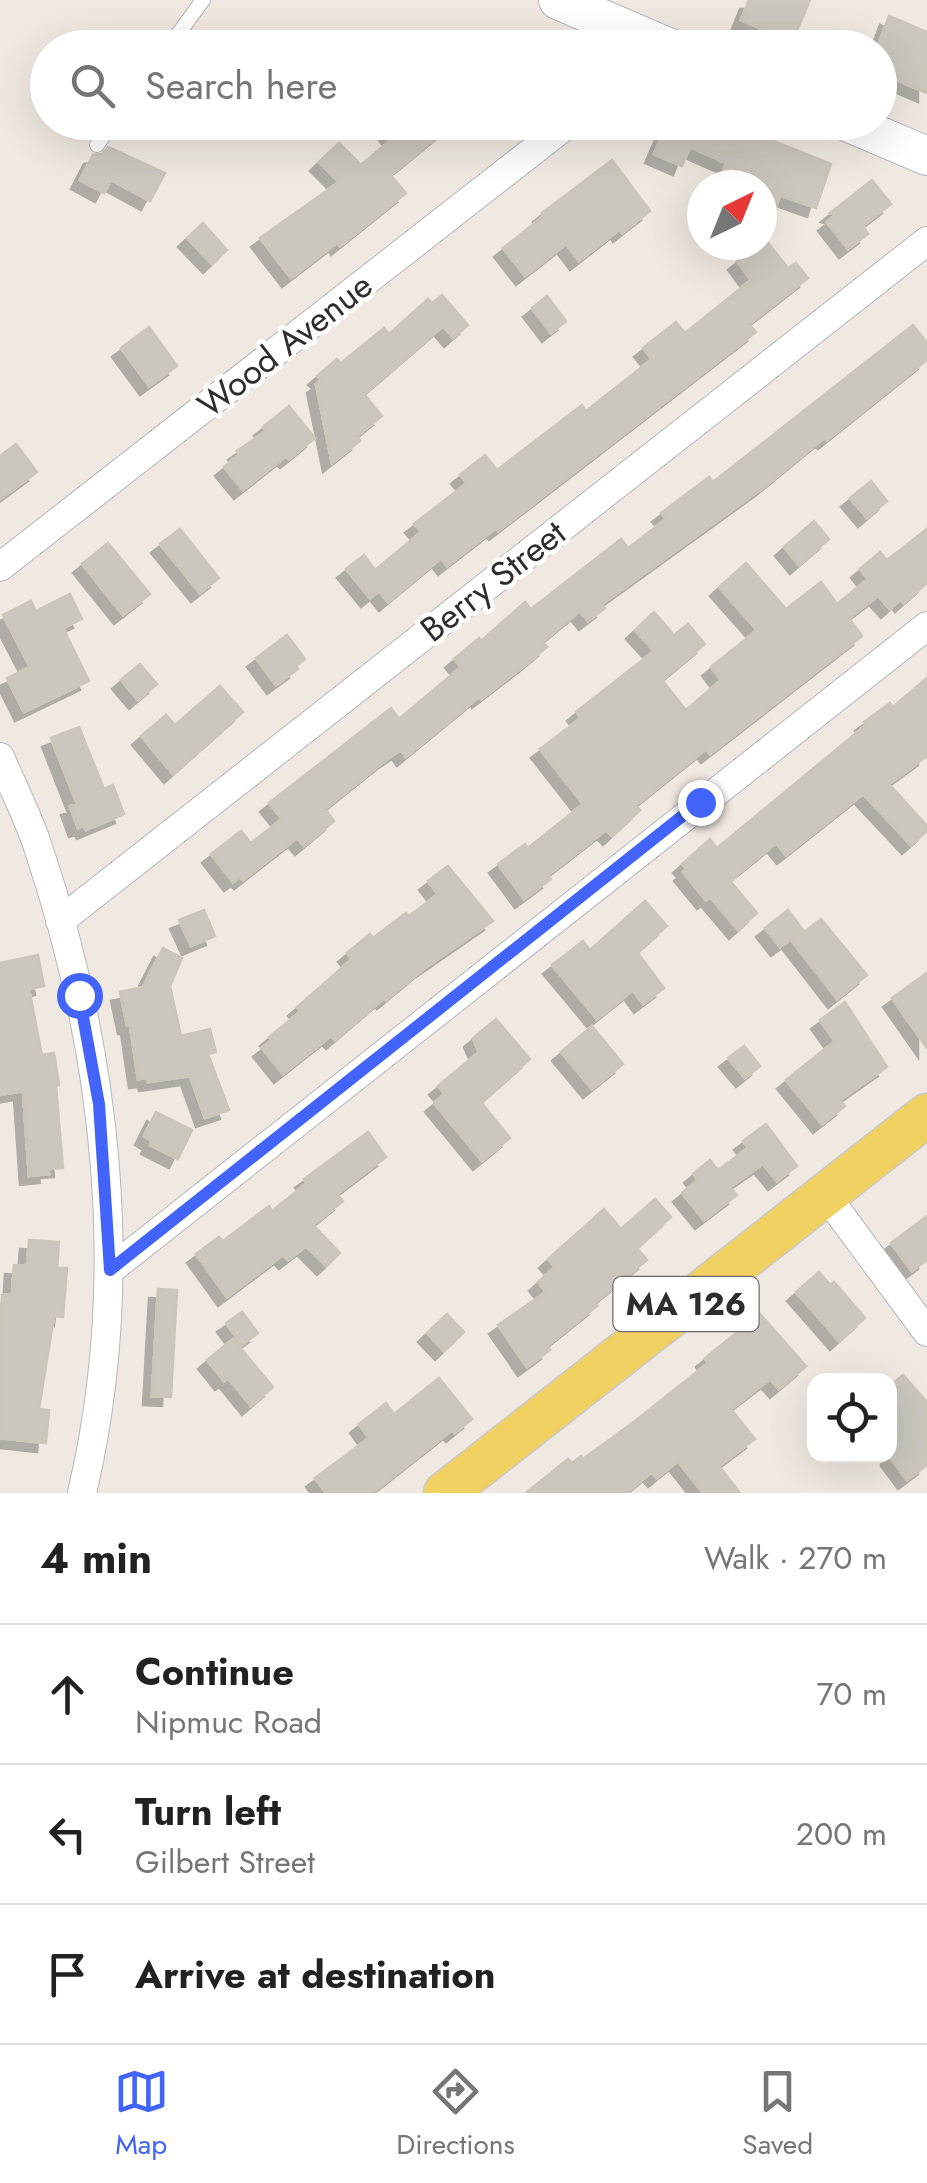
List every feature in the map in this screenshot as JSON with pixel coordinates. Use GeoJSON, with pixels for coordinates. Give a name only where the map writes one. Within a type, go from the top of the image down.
{"type":"FeatureCollection","features":[{"type":"Feature","properties":{"kind":"main road","name":"MA 126"},"geometry":{"type":"LineString","coordinates":[[445,1493],[927,1115]]}},
{"type":"Feature","properties":{"kind":"street"},"geometry":{"type":"LineString","coordinates":[[558,0],[628,30]]}},
{"type":"Feature","properties":{"kind":"street","name":"Wood Avenue"},"geometry":{"type":"LineString","coordinates":[[0,568],[547,140]]}},
{"type":"Feature","properties":{"kind":"street"},"geometry":{"type":"LineString","coordinates":[[889,140],[927,156]]}},
{"type":"Feature","properties":{"kind":"street","name":"Berry Street"},"geometry":{"type":"LineString","coordinates":[[60,920],[927,241]]}},
{"type":"Feature","properties":{"kind":"street"},"geometry":{"type":"LineString","coordinates":[[110,1270],[927,626]]}},
{"type":"Feature","properties":{"kind":"street"},"geometry":{"type":"LineString","coordinates":[[0,758],[36,839],[60,920],[79,995],[99,1104],[110,1270],[98,1426],[82,1493]]}},
{"type":"Feature","properties":{"kind":"street"},"geometry":{"type":"LineString","coordinates":[[825,1194],[927,1332]]}},
{"type":"Feature","properties":{"kind":"lane"},"geometry":{"type":"LineString","coordinates":[[181,30],[203,0]]}},
{"type":"Feature","properties":{"kind":"lane"},"geometry":{"type":"LineString","coordinates":[[97,145],[100,140]]}},
{"type":"Feature","properties":{"kind":"building"},"geometry":{"type":"Polygon","coordinates":[[[749,0],[810,0],[797,30],[759,30],[741,20],[749,0]]]}},
{"type":"Feature","properties":{"kind":"building"},"geometry":{"type":"Polygon","coordinates":[[[889,16],[927,32],[927,93],[897,80],[897,30],[884,30],[889,16]]]}},
{"type":"Feature","properties":{"kind":"building"},"geometry":{"type":"Polygon","coordinates":[[[391,140],[433,140],[393,173],[392,177],[406,193],[340,246],[338,242],[291,278],[260,238],[339,182],[319,162],[339,143],[361,165],[391,140]]]}},
{"type":"Feature","properties":{"kind":"building"},"geometry":{"type":"Polygon","coordinates":[[[660,140],[771,140],[831,164],[816,208],[780,195],[777,204],[777,170],[724,170],[726,163],[690,147],[682,166],[654,154],[660,140]]]}},
{"type":"Feature","properties":{"kind":"building"},"geometry":{"type":"Polygon","coordinates":[[[108,147],[165,173],[150,201],[111,180],[104,193],[80,180],[93,155],[102,154],[108,147]]]}},
{"type":"Feature","properties":{"kind":"building"},"geometry":{"type":"Polygon","coordinates":[[[612,160],[650,211],[579,261],[566,244],[525,276],[503,248],[612,160]]]}},
{"type":"Feature","properties":{"kind":"building"},"geometry":{"type":"Polygon","coordinates":[[[872,180],[891,204],[863,226],[868,234],[848,249],[827,222],[836,215],[830,213],[872,180]]]}},
{"type":"Feature","properties":{"kind":"building"},"geometry":{"type":"Polygon","coordinates":[[[203,223],[227,250],[212,264],[187,238],[203,223]]]}},
{"type":"Feature","properties":{"kind":"building"},"geometry":{"type":"Polygon","coordinates":[[[777,254],[788,268],[796,263],[808,278],[749,324],[756,332],[498,531],[496,528],[447,566],[441,558],[388,602],[379,591],[370,598],[346,569],[364,555],[375,570],[421,532],[414,524],[467,483],[460,475],[485,455],[497,470],[582,405],[586,411],[652,359],[643,348],[676,322],[685,333],[751,280],[737,261],[777,260],[777,254]]]}},
{"type":"Feature","properties":{"kind":"building"},"geometry":{"type":"Polygon","coordinates":[[[442,295],[468,325],[453,338],[443,326],[364,394],[382,416],[357,436],[360,441],[332,463],[316,384],[322,380],[317,376],[337,359],[341,363],[384,328],[389,334],[428,299],[432,303],[442,295]]]}},
{"type":"Feature","properties":{"kind":"building"},"geometry":{"type":"Polygon","coordinates":[[[547,296],[566,321],[551,333],[532,308],[547,296]]]}},
{"type":"Feature","properties":{"kind":"building"},"geometry":{"type":"Polygon","coordinates":[[[913,325],[927,343],[927,360],[827,440],[824,438],[764,487],[602,604],[605,608],[588,621],[580,611],[542,642],[547,647],[406,757],[401,750],[386,760],[325,809],[334,821],[304,846],[297,838],[243,880],[240,877],[233,882],[211,854],[241,831],[251,843],[282,819],[269,803],[391,708],[399,719],[461,667],[454,659],[525,602],[531,609],[621,539],[628,548],[666,519],[661,513],[709,477],[713,482],[913,325]]]}},
{"type":"Feature","properties":{"kind":"building"},"geometry":{"type":"Polygon","coordinates":[[[149,327],[177,366],[149,386],[121,348],[149,327]]]}},
{"type":"Feature","properties":{"kind":"building"},"geometry":{"type":"Polygon","coordinates":[[[289,406],[315,438],[243,490],[224,467],[289,406]]]}},
{"type":"Feature","properties":{"kind":"building"},"geometry":{"type":"Polygon","coordinates":[[[16,444],[37,472],[0,499],[0,456],[16,444]]]}},
{"type":"Feature","properties":{"kind":"building"},"geometry":{"type":"Polygon","coordinates":[[[871,481],[887,501],[867,518],[850,498],[871,481]]]}},
{"type":"Feature","properties":{"kind":"building"},"geometry":{"type":"Polygon","coordinates":[[[814,521],[829,539],[799,565],[784,547],[814,521]]]}},
{"type":"Feature","properties":{"kind":"building"},"geometry":{"type":"Polygon","coordinates":[[[180,529],[219,578],[200,593],[160,544],[180,529]]]}},
{"type":"Feature","properties":{"kind":"building"},"geometry":{"type":"Polygon","coordinates":[[[927,529],[927,583],[904,603],[901,599],[890,609],[878,596],[849,618],[862,636],[710,754],[706,749],[636,805],[640,810],[612,836],[606,830],[524,899],[498,864],[525,844],[528,848],[583,804],[540,749],[581,718],[576,712],[654,651],[635,630],[654,612],[674,635],[688,624],[705,644],[662,680],[686,710],[721,680],[711,667],[757,630],[719,587],[746,563],[786,609],[821,582],[837,604],[868,579],[860,569],[880,552],[887,560],[927,529]]]}},
{"type":"Feature","properties":{"kind":"building"},"geometry":{"type":"Polygon","coordinates":[[[108,543],[150,594],[123,615],[82,564],[108,543]]]}},
{"type":"Feature","properties":{"kind":"building"},"geometry":{"type":"Polygon","coordinates":[[[70,594],[82,619],[63,628],[89,681],[24,712],[7,678],[30,667],[3,615],[31,601],[36,611],[70,594]]]}},
{"type":"Feature","properties":{"kind":"building"},"geometry":{"type":"Polygon","coordinates":[[[287,635],[305,659],[276,685],[256,658],[287,635]]]}},
{"type":"Feature","properties":{"kind":"building"},"geometry":{"type":"Polygon","coordinates":[[[140,664],[157,684],[138,700],[121,680],[140,664]]]}},
{"type":"Feature","properties":{"kind":"building"},"geometry":{"type":"Polygon","coordinates":[[[927,678],[927,756],[889,784],[927,826],[927,831],[911,845],[863,794],[786,855],[776,843],[739,873],[731,882],[757,913],[738,930],[710,897],[706,900],[683,872],[687,869],[682,864],[710,839],[717,848],[866,725],[864,722],[890,703],[893,707],[927,678]]]}},
{"type":"Feature","properties":{"kind":"building"},"geometry":{"type":"Polygon","coordinates":[[[220,686],[243,712],[173,774],[141,736],[166,715],[175,725],[220,686]]]}},
{"type":"Feature","properties":{"kind":"building"},"geometry":{"type":"Polygon","coordinates":[[[79,727],[104,789],[113,785],[124,814],[86,830],[84,826],[78,828],[70,806],[77,804],[51,738],[79,727]]]}},
{"type":"Feature","properties":{"kind":"building"},"geometry":{"type":"Polygon","coordinates":[[[448,866],[493,921],[384,998],[335,1040],[331,1036],[283,1074],[262,1048],[272,1040],[269,1037],[352,959],[347,953],[370,934],[373,938],[438,894],[428,881],[448,866]]]}},
{"type":"Feature","properties":{"kind":"building"},"geometry":{"type":"Polygon","coordinates":[[[645,901],[667,926],[637,952],[664,988],[643,1004],[633,990],[597,1019],[552,965],[583,941],[590,950],[645,901]]]}},
{"type":"Feature","properties":{"kind":"building"},"geometry":{"type":"Polygon","coordinates":[[[204,910],[215,936],[191,946],[179,920],[204,910]]]}},
{"type":"Feature","properties":{"kind":"building"},"geometry":{"type":"Polygon","coordinates":[[[788,910],[803,930],[780,947],[765,928],[788,910]]]}},
{"type":"Feature","properties":{"kind":"building"},"geometry":{"type":"Polygon","coordinates":[[[821,919],[867,975],[837,999],[792,941],[821,919]]]}},
{"type":"Feature","properties":{"kind":"building"},"geometry":{"type":"Polygon","coordinates":[[[163,948],[182,958],[170,986],[181,1036],[210,1029],[216,1052],[208,1054],[229,1110],[205,1118],[190,1076],[148,1082],[147,1078],[138,1079],[130,1025],[120,992],[143,987],[163,948]]]}},
{"type":"Feature","properties":{"kind":"building"},"geometry":{"type":"Polygon","coordinates":[[[38,955],[44,986],[29,989],[42,1055],[54,1053],[63,1168],[29,1176],[23,1091],[0,1095],[0,963],[38,955]]]}},
{"type":"Feature","properties":{"kind":"building"},"geometry":{"type":"Polygon","coordinates":[[[927,973],[927,1048],[892,998],[927,973]]]}},
{"type":"Feature","properties":{"kind":"building"},"geometry":{"type":"Polygon","coordinates":[[[845,1002],[887,1067],[840,1100],[845,1106],[822,1124],[786,1080],[835,1041],[820,1020],[845,1002]]]}},
{"type":"Feature","properties":{"kind":"building"},"geometry":{"type":"Polygon","coordinates":[[[496,1019],[530,1059],[481,1102],[510,1138],[482,1161],[434,1103],[445,1094],[438,1086],[479,1052],[473,1038],[496,1019]]]}},
{"type":"Feature","properties":{"kind":"building"},"geometry":{"type":"Polygon","coordinates":[[[592,1026],[623,1064],[592,1089],[561,1052],[592,1026]]]}},
{"type":"Feature","properties":{"kind":"building"},"geometry":{"type":"Polygon","coordinates":[[[744,1046],[760,1066],[745,1078],[728,1058],[744,1046]]]}},
{"type":"Feature","properties":{"kind":"building"},"geometry":{"type":"Polygon","coordinates":[[[156,1112],[192,1130],[178,1159],[150,1145],[152,1141],[144,1136],[156,1112]]]}},
{"type":"Feature","properties":{"kind":"building"},"geometry":{"type":"Polygon","coordinates":[[[766,1124],[797,1166],[777,1181],[763,1164],[730,1187],[737,1195],[704,1220],[682,1193],[698,1180],[693,1174],[710,1160],[718,1170],[748,1148],[743,1141],[766,1124]]]}},
{"type":"Feature","properties":{"kind":"building"},"geometry":{"type":"Polygon","coordinates":[[[368,1132],[386,1157],[337,1194],[343,1201],[313,1225],[340,1253],[326,1266],[306,1246],[288,1260],[283,1255],[227,1297],[196,1254],[219,1237],[223,1241],[269,1206],[272,1211],[307,1183],[304,1179],[368,1132]]]}},
{"type":"Feature","properties":{"kind":"building"},"geometry":{"type":"Polygon","coordinates":[[[655,1199],[671,1217],[637,1248],[647,1260],[594,1303],[597,1306],[527,1367],[498,1325],[546,1292],[538,1282],[555,1267],[548,1259],[604,1209],[621,1229],[655,1199]]]}},
{"type":"Feature","properties":{"kind":"building"},"geometry":{"type":"Polygon","coordinates":[[[927,1216],[927,1260],[912,1271],[891,1243],[927,1216]]]}},
{"type":"Feature","properties":{"kind":"building"},"geometry":{"type":"Polygon","coordinates":[[[29,1240],[59,1242],[57,1268],[67,1268],[63,1317],[54,1316],[39,1409],[49,1410],[46,1443],[0,1438],[2,1295],[12,1295],[14,1265],[27,1266],[29,1240]]]}},
{"type":"Feature","properties":{"kind":"building"},"geometry":{"type":"Polygon","coordinates":[[[819,1272],[830,1285],[834,1282],[865,1318],[839,1341],[796,1292],[819,1272]]]}},
{"type":"Feature","properties":{"kind":"building"},"geometry":{"type":"Polygon","coordinates":[[[158,1289],[177,1290],[171,1397],[152,1396],[158,1289]]]}},
{"type":"Feature","properties":{"kind":"building"},"geometry":{"type":"Polygon","coordinates":[[[242,1312],[258,1333],[242,1345],[226,1323],[242,1312]]]}},
{"type":"Feature","properties":{"kind":"building"},"geometry":{"type":"Polygon","coordinates":[[[447,1314],[464,1332],[444,1351],[427,1333],[447,1314]]]}},
{"type":"Feature","properties":{"kind":"building"},"geometry":{"type":"Polygon","coordinates":[[[760,1314],[806,1366],[779,1389],[770,1379],[731,1409],[755,1439],[719,1466],[740,1493],[703,1493],[678,1461],[657,1478],[652,1472],[626,1493],[526,1493],[568,1459],[572,1463],[581,1456],[583,1459],[635,1421],[708,1363],[705,1358],[760,1314]]]}},
{"type":"Feature","properties":{"kind":"building"},"geometry":{"type":"Polygon","coordinates":[[[233,1339],[273,1387],[251,1406],[207,1360],[233,1339]]]}},
{"type":"Feature","properties":{"kind":"building"},"geometry":{"type":"Polygon","coordinates":[[[903,1375],[927,1402],[927,1465],[907,1480],[894,1463],[897,1380],[903,1375]]]}},
{"type":"Feature","properties":{"kind":"building"},"geometry":{"type":"Polygon","coordinates":[[[439,1378],[472,1419],[455,1433],[452,1430],[372,1493],[326,1493],[315,1478],[369,1438],[359,1424],[386,1403],[394,1414],[439,1378]]]}},
{"type":"Feature","properties":{"kind":"route"},"geometry":{"type":"LineString","coordinates":[[79,995],[99,1104],[110,1270],[700,802]]}}]}
